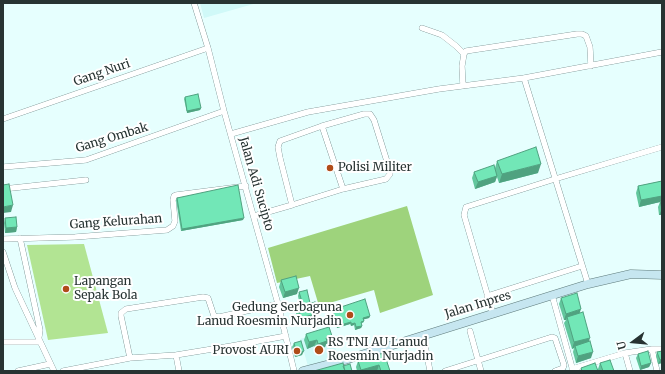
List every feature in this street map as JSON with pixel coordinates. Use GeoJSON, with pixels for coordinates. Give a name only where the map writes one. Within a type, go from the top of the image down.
{"type":"FeatureCollection","features":[{"type":"Feature","properties":{"kind":"main road","name":"Jalan Inpres"},"geometry":{"type":"LineString","coordinates":[[303,371],[345,360],[588,284],[631,274],[662,275]]}},
{"type":"Feature","properties":{"kind":"street","name":"Jalan Adi Sucipto"},"geometry":{"type":"LineString","coordinates":[[194,3],[246,186],[278,304],[294,371]]}},
{"type":"Feature","properties":{"kind":"street"},"geometry":{"type":"LineString","coordinates":[[422,28],[442,35],[464,54]]}},
{"type":"Feature","properties":{"kind":"street"},"geometry":{"type":"LineString","coordinates":[[463,86],[462,66],[466,51],[582,34],[586,36],[590,47],[591,66]]}},
{"type":"Feature","properties":{"kind":"street","name":"Gang Nuri"},"geometry":{"type":"LineString","coordinates":[[3,119],[208,48]]}},
{"type":"Feature","properties":{"kind":"street"},"geometry":{"type":"LineString","coordinates":[[231,134],[308,112],[425,91],[524,78],[662,52]]}},
{"type":"Feature","properties":{"kind":"street"},"geometry":{"type":"LineString","coordinates":[[524,78],[554,179],[588,284]]}},
{"type":"Feature","properties":{"kind":"street","name":"Gang Ombak"},"geometry":{"type":"LineString","coordinates":[[3,167],[86,160],[224,111]]}},
{"type":"Feature","properties":{"kind":"street"},"geometry":{"type":"LineString","coordinates":[[254,216],[292,205],[343,189],[380,181],[386,178],[390,174],[374,120],[370,114],[364,114],[322,126],[280,141],[278,147],[292,205]]}},
{"type":"Feature","properties":{"kind":"street"},"geometry":{"type":"LineString","coordinates":[[322,126],[343,189]]}},
{"type":"Feature","properties":{"kind":"street"},"geometry":{"type":"LineString","coordinates":[[493,314],[464,215],[464,210],[466,207],[662,147]]}},
{"type":"Feature","properties":{"kind":"street"},"geometry":{"type":"LineString","coordinates":[[3,189],[86,180]]}},
{"type":"Feature","properties":{"kind":"street","name":"Gang Kelurahan"},"geometry":{"type":"LineString","coordinates":[[3,239],[75,237],[167,230],[170,229],[175,221],[173,197],[176,194],[246,186]]}},
{"type":"Feature","properties":{"kind":"street"},"geometry":{"type":"LineString","coordinates":[[20,238],[40,330],[39,340]]}},
{"type":"Feature","properties":{"kind":"street"},"geometry":{"type":"LineString","coordinates":[[3,252],[15,288],[31,325],[54,371]]}},
{"type":"Feature","properties":{"kind":"street"},"geometry":{"type":"LineString","coordinates":[[487,296],[582,266]]}},
{"type":"Feature","properties":{"kind":"street"},"geometry":{"type":"LineString","coordinates":[[552,295],[573,370],[625,353],[662,349]]}},
{"type":"Feature","properties":{"kind":"street"},"geometry":{"type":"LineString","coordinates":[[130,358],[121,316],[121,313],[126,309],[203,297],[208,298],[214,316],[220,317],[278,304]]}},
{"type":"Feature","properties":{"kind":"street"},"geometry":{"type":"LineString","coordinates":[[470,332],[481,371]]}},
{"type":"Feature","properties":{"kind":"street"},"geometry":{"type":"LineString","coordinates":[[63,371],[130,358],[176,355],[286,336]]}},
{"type":"Feature","properties":{"kind":"street"},"geometry":{"type":"LineString","coordinates":[[445,371],[478,359],[553,337],[556,338],[564,365],[563,368],[555,371]]}},
{"type":"Feature","properties":{"kind":"street"},"geometry":{"type":"LineString","coordinates":[[3,342],[39,340]]}},
{"type":"Feature","properties":{"kind":"street"},"geometry":{"type":"LineString","coordinates":[[425,345],[430,371]]}},
{"type":"Feature","properties":{"kind":"street"},"geometry":{"type":"LineString","coordinates":[[652,349],[657,371]]}},
{"type":"Feature","properties":{"kind":"street"},"geometry":{"type":"LineString","coordinates":[[625,353],[630,371]]}},
{"type":"Feature","properties":{"kind":"street"},"geometry":{"type":"LineString","coordinates":[[176,355],[179,371]]}},
{"type":"Feature","properties":{"kind":"street"},"geometry":{"type":"LineString","coordinates":[[18,371],[50,364]]}},
{"type":"Feature","properties":{"kind":"shaded area"},"geometry":{"type":"Polygon","coordinates":[[[200,3],[257,3],[204,18],[200,3]]]}},
{"type":"Feature","properties":{"kind":"shaded area","name":"RS TNI AU Lanud Roesmin Nurjadin"},"geometry":{"type":"Polygon","coordinates":[[[330,330],[338,357],[308,366],[300,339],[330,330]]]}},
{"type":"Feature","properties":{"kind":"green space"},"geometry":{"type":"Polygon","coordinates":[[[407,206],[433,295],[380,313],[374,290],[319,306],[310,276],[277,283],[268,248],[407,206]]]}},
{"type":"Feature","properties":{"kind":"green space","name":"Lapangan Sepak Bola"},"geometry":{"type":"Polygon","coordinates":[[[84,244],[108,333],[48,340],[27,245],[84,244]]]}},
{"type":"Feature","properties":{"kind":"building"},"geometry":{"type":"Polygon","coordinates":[[[198,94],[201,108],[187,111],[185,97],[198,94]]]}},
{"type":"Feature","properties":{"kind":"building"},"geometry":{"type":"Polygon","coordinates":[[[536,147],[541,164],[502,174],[497,161],[536,147]]]}},
{"type":"Feature","properties":{"kind":"building"},"geometry":{"type":"Polygon","coordinates":[[[494,165],[497,176],[478,182],[474,172],[494,165]]]}},
{"type":"Feature","properties":{"kind":"building"},"geometry":{"type":"Polygon","coordinates":[[[662,181],[662,196],[641,200],[638,186],[662,181]]]}},
{"type":"Feature","properties":{"kind":"building"},"geometry":{"type":"Polygon","coordinates":[[[9,184],[13,205],[3,207],[3,185],[9,184]]]}},
{"type":"Feature","properties":{"kind":"building"},"geometry":{"type":"Polygon","coordinates":[[[238,185],[244,218],[182,229],[177,198],[238,185]]]}},
{"type":"Feature","properties":{"kind":"building"},"geometry":{"type":"Polygon","coordinates":[[[16,217],[17,227],[6,228],[5,218],[16,217]]]}},
{"type":"Feature","properties":{"kind":"building"},"geometry":{"type":"Polygon","coordinates":[[[296,276],[299,288],[285,292],[281,280],[296,276]]]}},
{"type":"Feature","properties":{"kind":"building"},"geometry":{"type":"Polygon","coordinates":[[[307,290],[310,303],[303,305],[299,292],[307,290]]]}},
{"type":"Feature","properties":{"kind":"building"},"geometry":{"type":"Polygon","coordinates":[[[577,293],[581,309],[566,314],[561,298],[577,293]]]}},
{"type":"Feature","properties":{"kind":"building","name":"Gedung Serbaguna Lanud Roesmin Nurjadin"},"geometry":{"type":"Polygon","coordinates":[[[365,299],[370,316],[363,318],[364,321],[361,322],[362,326],[356,327],[355,323],[351,324],[351,322],[337,326],[332,310],[365,299]]]}},
{"type":"Feature","properties":{"kind":"building"},"geometry":{"type":"Polygon","coordinates":[[[315,302],[318,313],[301,318],[298,307],[315,302]]]}},
{"type":"Feature","properties":{"kind":"building"},"geometry":{"type":"Polygon","coordinates":[[[583,312],[590,338],[574,342],[567,317],[583,312]]]}},
{"type":"Feature","properties":{"kind":"building"},"geometry":{"type":"Polygon","coordinates":[[[329,327],[332,336],[326,338],[327,341],[318,344],[317,340],[309,342],[306,334],[329,327]]]}},
{"type":"Feature","properties":{"kind":"building"},"geometry":{"type":"Polygon","coordinates":[[[301,341],[304,351],[297,353],[294,343],[301,341]]]}},
{"type":"Feature","properties":{"kind":"building"},"geometry":{"type":"Polygon","coordinates":[[[590,341],[593,352],[578,356],[575,346],[590,341]]]}},
{"type":"Feature","properties":{"kind":"building"},"geometry":{"type":"Polygon","coordinates":[[[648,351],[651,363],[641,366],[638,354],[648,351]]]}},
{"type":"Feature","properties":{"kind":"building"},"geometry":{"type":"Polygon","coordinates":[[[662,351],[662,359],[660,360],[657,352],[662,351]]]}},
{"type":"Feature","properties":{"kind":"building"},"geometry":{"type":"Polygon","coordinates":[[[384,353],[390,371],[381,371],[379,365],[361,370],[358,361],[384,353]]]}},
{"type":"Feature","properties":{"kind":"building"},"geometry":{"type":"Polygon","coordinates":[[[610,360],[614,371],[603,371],[600,363],[610,360]]]}},
{"type":"Feature","properties":{"kind":"building"},"geometry":{"type":"Polygon","coordinates":[[[343,363],[345,371],[314,371],[343,363]]]}},
{"type":"Feature","properties":{"kind":"building"},"geometry":{"type":"Polygon","coordinates":[[[595,363],[598,371],[582,371],[581,368],[595,363]]]}},
{"type":"Feature","properties":{"kind":"building"},"geometry":{"type":"Polygon","coordinates":[[[350,364],[352,371],[345,371],[343,366],[350,364]]]}},
{"type":"Feature","properties":{"kind":"place","name":"Polisi Militer"},"geometry":{"type":"Point","coordinates":[330,168]}},
{"type":"Feature","properties":{"kind":"place","name":"Lapangan Sepak Bola"},"geometry":{"type":"Point","coordinates":[66,289]}},
{"type":"Feature","properties":{"kind":"place","name":"Gedung Serbaguna Lanud Roesmin Nurjadin"},"geometry":{"type":"Point","coordinates":[350,315]}},
{"type":"Feature","properties":{"kind":"place","name":"RS TNI AU Lanud Roesmin Nurjadin"},"geometry":{"type":"Point","coordinates":[319,350]}},
{"type":"Feature","properties":{"kind":"place","name":"Provost AURI"},"geometry":{"type":"Point","coordinates":[297,351]}}]}
